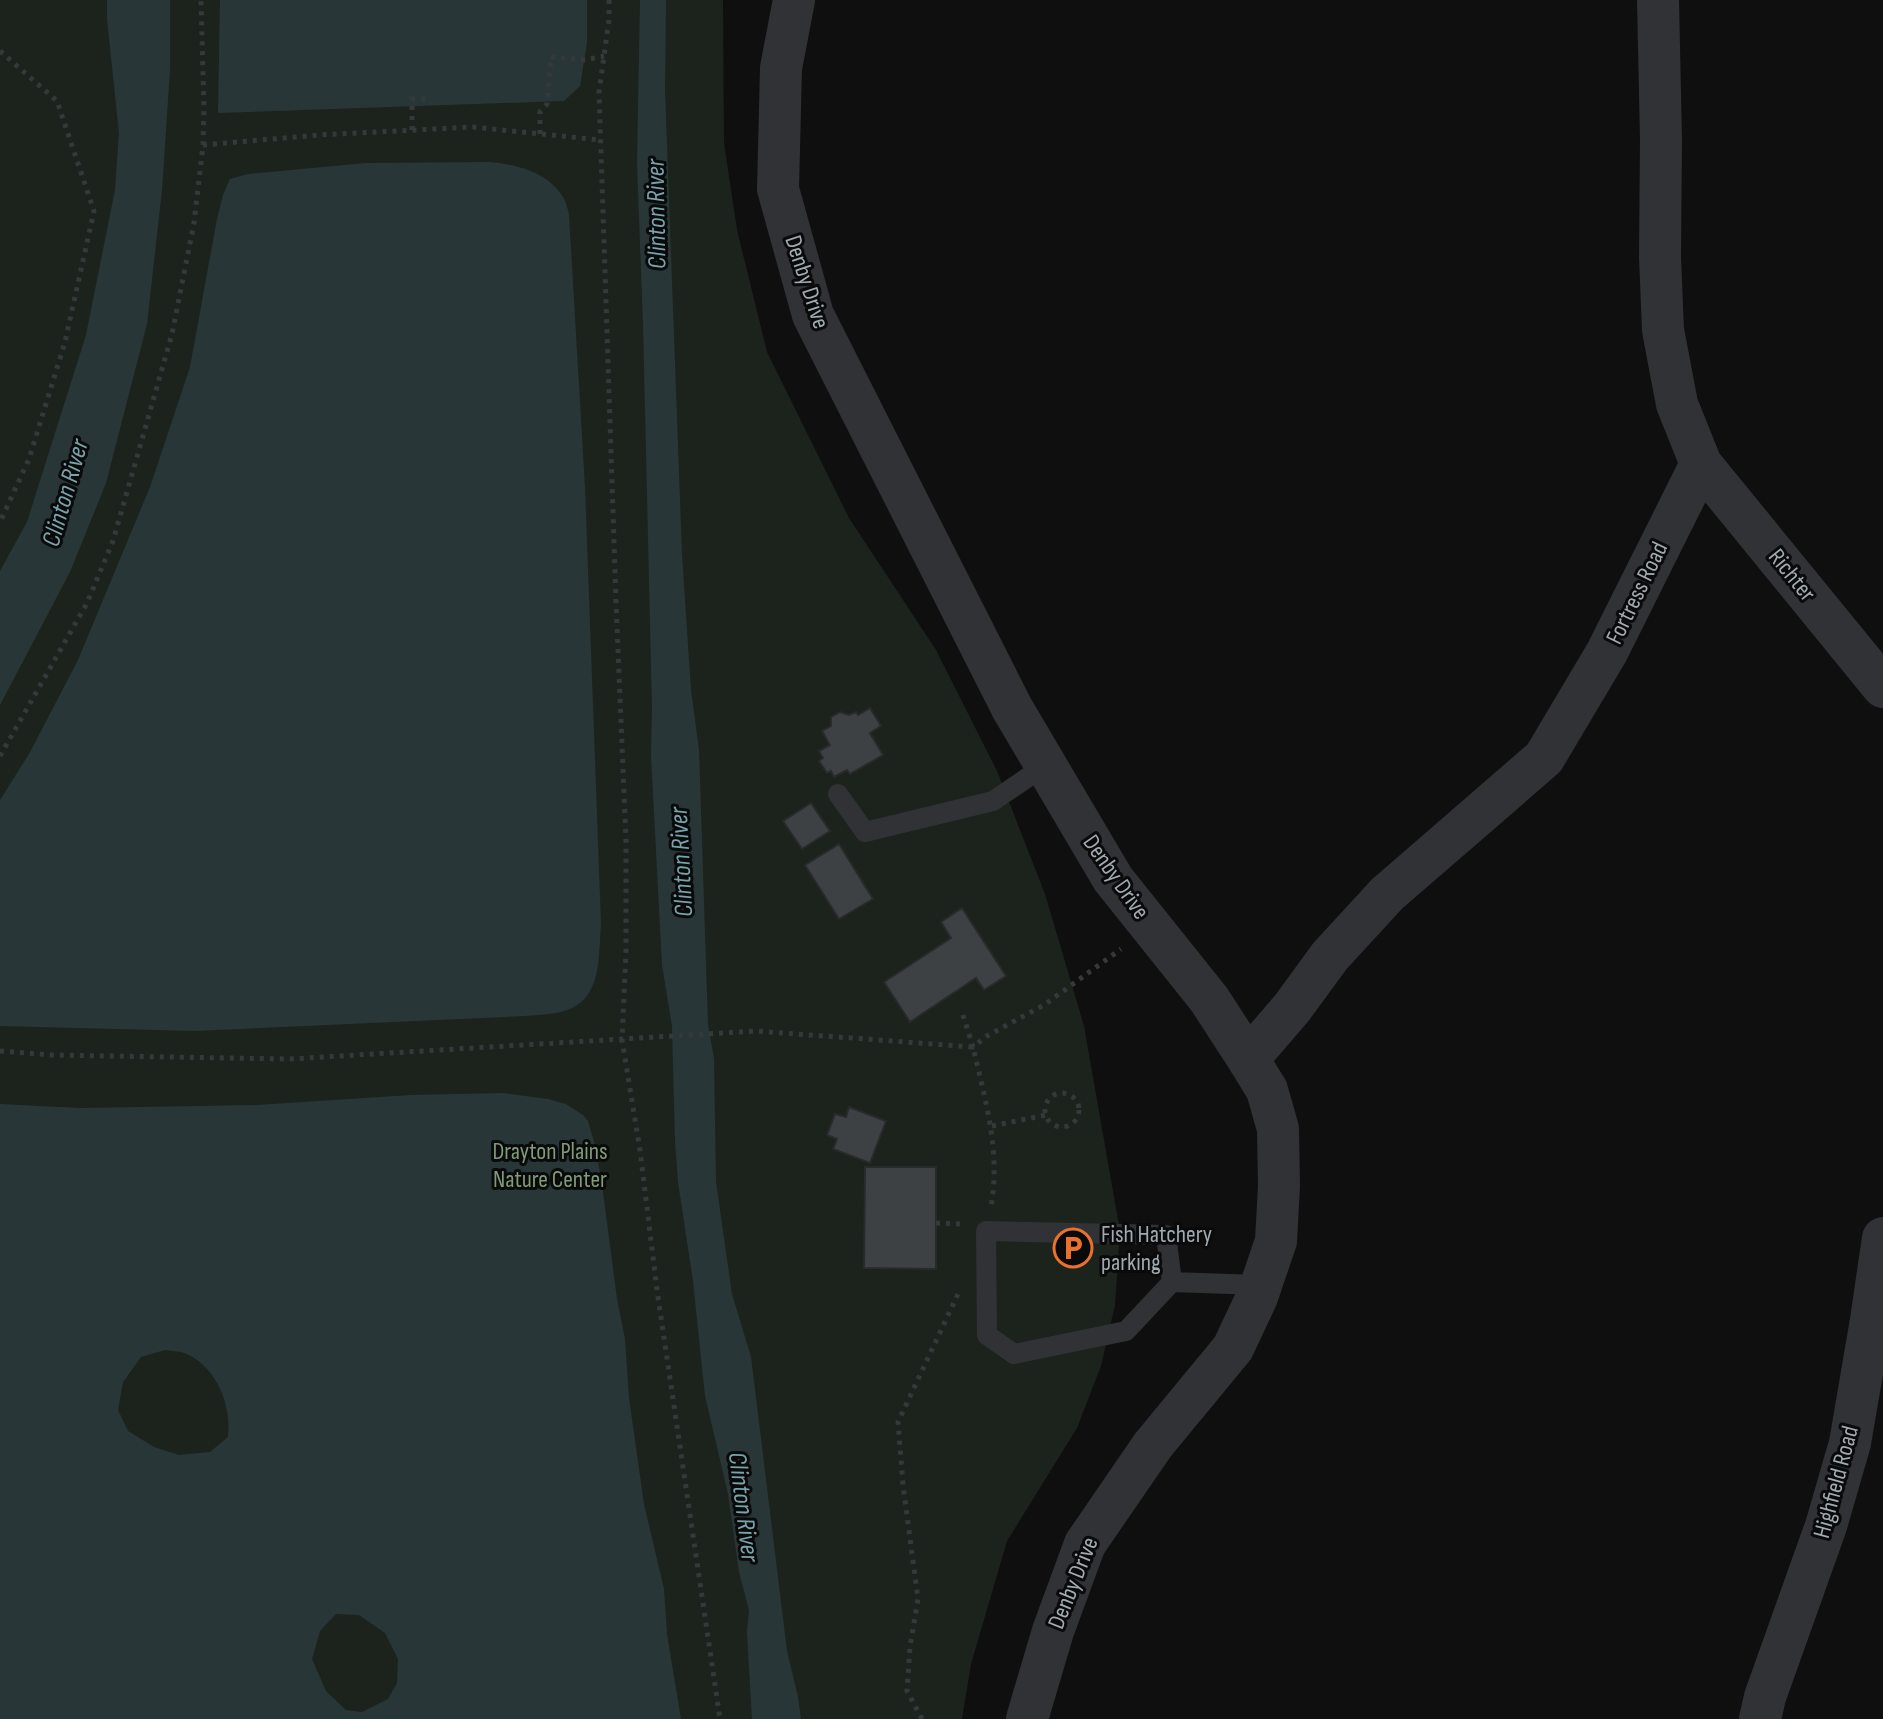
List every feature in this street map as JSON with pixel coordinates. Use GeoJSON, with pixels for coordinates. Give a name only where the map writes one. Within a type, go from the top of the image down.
{"type":"FeatureCollection","features":[{"type":"Feature","properties":{"kind":"street","name":"Denby Drive"},"geometry":{"type":"LineString","coordinates":[[794,0],[781,68],[778,189],[813,315],[1012,708],[1113,879],[1209,999],[1248,1059],[1267,1090],[1278,1129],[1276,1241],[1257,1297],[1233,1348],[1153,1445],[1085,1544],[1053,1631],[1027,1719]]}},
{"type":"Feature","properties":{"kind":"street"},"geometry":{"type":"LineString","coordinates":[[1658,0],[1663,330],[1677,404],[1701,464]]}},
{"type":"Feature","properties":{"kind":"street","name":"Richter"},"geometry":{"type":"LineString","coordinates":[[1701,464],[1883,687]]}},
{"type":"Feature","properties":{"kind":"street","name":"Fortress Road"},"geometry":{"type":"LineString","coordinates":[[1248,1059],[1292,1008],[1330,956],[1387,894],[1544,758],[1607,652],[1701,464]]}},
{"type":"Feature","properties":{"kind":"street","name":"Highfield Road"},"geometry":{"type":"LineString","coordinates":[[1760,1719],[1826,1526],[1850,1443],[1883,1238]]}},
{"type":"Feature","properties":{"kind":"lane"},"geometry":{"type":"LineString","coordinates":[[838,794],[865,832],[993,801],[1046,765]]}},
{"type":"Feature","properties":{"kind":"lane"},"geometry":{"type":"LineString","coordinates":[[1172,1282],[1166,1235],[986,1231],[987,1335],[1014,1354],[1126,1331],[1172,1282],[1260,1285]]}},
{"type":"Feature","properties":{"kind":"path"},"geometry":{"type":"LineString","coordinates":[[0,756],[87,603],[113,541],[179,307],[194,223],[203,145],[201,0]]}},
{"type":"Feature","properties":{"kind":"path"},"geometry":{"type":"LineString","coordinates":[[609,0],[599,92],[626,840],[622,1040],[720,1719]]}},
{"type":"Feature","properties":{"kind":"path"},"geometry":{"type":"LineString","coordinates":[[0,51],[57,101],[94,211],[65,342],[29,459],[0,522]]}},
{"type":"Feature","properties":{"kind":"path"},"geometry":{"type":"LineString","coordinates":[[540,134],[540,112],[547,104],[551,57],[585,60],[604,56]]}},
{"type":"Feature","properties":{"kind":"path"},"geometry":{"type":"LineString","coordinates":[[412,130],[412,99],[427,99]]}},
{"type":"Feature","properties":{"kind":"path"},"geometry":{"type":"LineString","coordinates":[[203,145],[473,127],[600,140]]}},
{"type":"Feature","properties":{"kind":"path"},"geometry":{"type":"LineString","coordinates":[[0,1051],[51,1055],[290,1059],[734,1031],[973,1047],[1044,1005],[1150,926]]}},
{"type":"Feature","properties":{"kind":"path"},"geometry":{"type":"LineString","coordinates":[[936,1223],[966,1224],[986,1231],[994,1189],[992,1126],[963,1015]]}},
{"type":"Feature","properties":{"kind":"path"},"geometry":{"type":"LineString","coordinates":[[1058,1093],[1074,1097],[1079,1107],[1077,1118],[1063,1127],[1053,1124],[1046,1115],[1046,1104],[1058,1093]]}},
{"type":"Feature","properties":{"kind":"path"},"geometry":{"type":"LineString","coordinates":[[992,1126],[1046,1115]]}},
{"type":"Feature","properties":{"kind":"path"},"geometry":{"type":"LineString","coordinates":[[922,1719],[907,1691],[918,1599],[898,1422],[961,1286]]}},
{"type":"Feature","properties":{"kind":"green space","name":"Drayton Plains Nature Center"},"geometry":{"type":"Polygon","coordinates":[[[0,0],[723,0],[724,143],[737,230],[767,352],[849,518],[936,650],[997,771],[1045,894],[1084,1026],[1120,1231],[1115,1305],[1101,1366],[1077,1428],[1007,1541],[971,1664],[962,1719],[0,1719],[0,0]]]}},
{"type":"Feature","properties":{"kind":"water","name":"Clinton River"},"geometry":{"type":"Polygon","coordinates":[[[107,0],[170,0],[170,70],[162,190],[147,324],[106,483],[70,572],[0,705],[0,571],[27,522],[86,335],[115,190],[119,133],[107,0]]]}},
{"type":"Feature","properties":{"kind":"water"},"geometry":{"type":"Polygon","coordinates":[[[220,0],[587,0],[587,43],[580,86],[564,101],[218,113],[220,0]]]}},
{"type":"Feature","properties":{"kind":"water","name":"Clinton River"},"geometry":{"type":"Polygon","coordinates":[[[640,0],[666,0],[665,90],[682,555],[691,690],[699,750],[708,1025],[714,1059],[716,1182],[732,1294],[751,1357],[787,1651],[801,1719],[752,1719],[747,1632],[749,1610],[739,1572],[728,1494],[705,1396],[693,1281],[678,1182],[672,1026],[662,965],[651,755],[637,164],[640,0]]]}},
{"type":"Feature","properties":{"kind":"water"},"geometry":{"type":"Polygon","coordinates":[[[489,162],[520,167],[540,175],[557,188],[569,215],[585,487],[601,924],[598,966],[590,991],[571,1008],[556,1013],[524,1016],[195,1031],[0,1026],[0,800],[29,754],[78,660],[150,487],[190,367],[217,219],[230,179],[248,174],[366,163],[489,162]]]}},
{"type":"Feature","properties":{"kind":"water"},"geometry":{"type":"Polygon","coordinates":[[[503,1093],[548,1099],[566,1104],[588,1121],[602,1185],[625,1339],[629,1398],[644,1504],[664,1589],[667,1634],[681,1719],[0,1719],[0,1104],[80,1108],[257,1105],[411,1095],[503,1093]],[[165,1350],[141,1357],[123,1382],[118,1410],[128,1431],[154,1447],[179,1455],[210,1452],[228,1437],[227,1412],[220,1388],[213,1376],[195,1359],[182,1352],[165,1350]],[[336,1614],[320,1631],[312,1659],[326,1691],[346,1710],[362,1712],[388,1699],[397,1683],[398,1659],[385,1633],[359,1615],[336,1614]]]}},
{"type":"Feature","properties":{"kind":"building"},"geometry":{"type":"Polygon","coordinates":[[[870,708],[881,726],[870,733],[883,755],[850,774],[847,770],[834,777],[831,771],[827,773],[819,761],[823,758],[819,751],[830,745],[822,731],[831,726],[831,717],[840,712],[849,715],[856,712],[858,715],[870,708]]]}},
{"type":"Feature","properties":{"kind":"building"},"geometry":{"type":"Polygon","coordinates":[[[811,803],[830,831],[802,849],[783,821],[811,803]]]}},
{"type":"Feature","properties":{"kind":"building"},"geometry":{"type":"Polygon","coordinates":[[[839,844],[873,899],[839,919],[805,865],[839,844]]]}},
{"type":"Feature","properties":{"kind":"building"},"geometry":{"type":"Polygon","coordinates":[[[962,908],[1006,976],[984,990],[976,978],[910,1022],[884,982],[951,938],[941,922],[962,908]]]}},
{"type":"Feature","properties":{"kind":"building"},"geometry":{"type":"Polygon","coordinates":[[[849,1107],[886,1121],[870,1163],[833,1149],[837,1139],[827,1135],[835,1114],[846,1117],[849,1107]]]}},
{"type":"Feature","properties":{"kind":"building"},"geometry":{"type":"Polygon","coordinates":[[[865,1167],[936,1167],[936,1269],[864,1268],[865,1167]]]}},
{"type":"Feature","properties":{"kind":"place","name":"Fish Hatchery parking"},"geometry":{"type":"Point","coordinates":[1073,1248]}}]}
